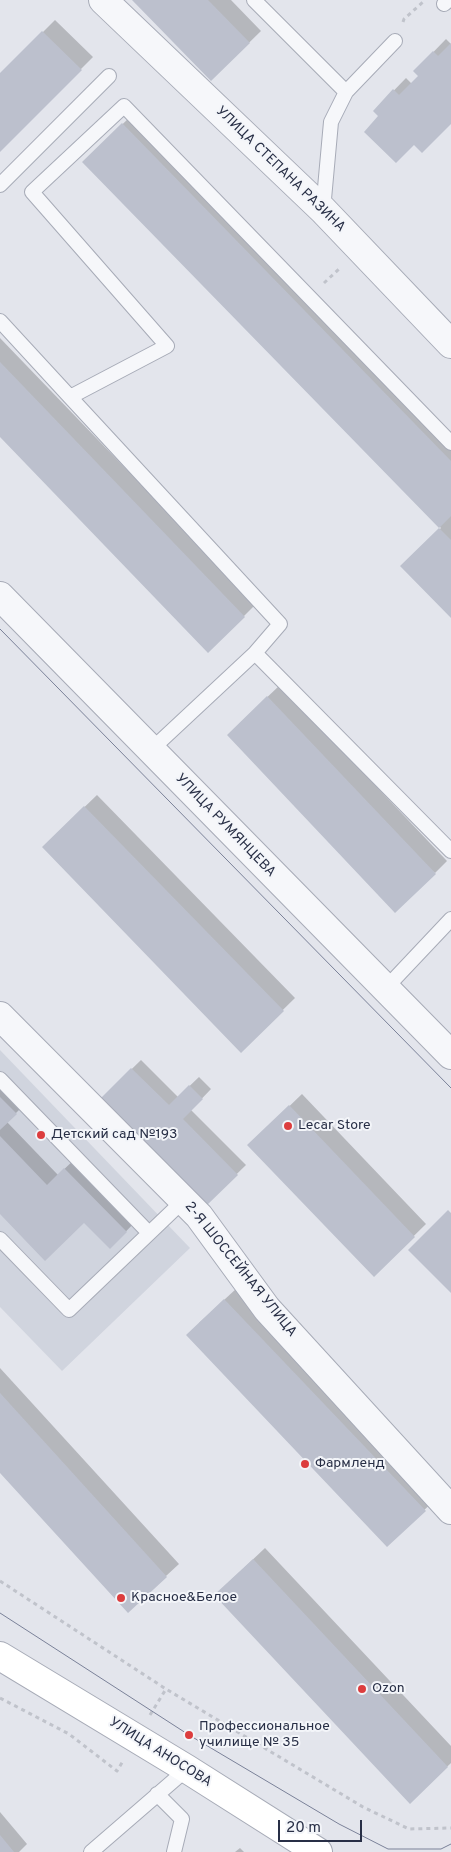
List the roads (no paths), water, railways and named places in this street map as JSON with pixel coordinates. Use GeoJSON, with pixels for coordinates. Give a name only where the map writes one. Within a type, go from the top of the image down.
{"type":"FeatureCollection","features":[{"type":"Feature","properties":{"kind":"main road","name":"УЛИЦА АНОСОВА"},"geometry":{"type":"LineString","coordinates":[[0,1656],[318,1852]]}},
{"type":"Feature","properties":{"kind":"street","name":"УЛИЦА СТЕПАНА РАЗИНА"},"geometry":{"type":"LineString","coordinates":[[103,0],[323,210],[451,344]]}},
{"type":"Feature","properties":{"kind":"street","name":"УЛИЦА РУМЯНЦЕВА"},"geometry":{"type":"LineString","coordinates":[[0,596],[451,1055]]}},
{"type":"Feature","properties":{"kind":"street","name":"2-Я ШОССЕЙНАЯ УЛИЦА"},"geometry":{"type":"LineString","coordinates":[[0,1016],[199,1216],[267,1309],[451,1510]]}},
{"type":"Feature","properties":{"kind":"lane"},"geometry":{"type":"LineString","coordinates":[[254,0],[346,92]]}},
{"type":"Feature","properties":{"kind":"lane"},"geometry":{"type":"LineString","coordinates":[[323,210],[331,122],[346,92],[395,41]]}},
{"type":"Feature","properties":{"kind":"lane"},"geometry":{"type":"LineString","coordinates":[[0,185],[109,76]]}},
{"type":"Feature","properties":{"kind":"lane"},"geometry":{"type":"LineString","coordinates":[[70,397],[167,346],[32,192],[124,106],[451,443]]}},
{"type":"Feature","properties":{"kind":"lane"},"geometry":{"type":"LineString","coordinates":[[0,321],[280,624],[256,652],[151,750]]}},
{"type":"Feature","properties":{"kind":"lane"},"geometry":{"type":"LineString","coordinates":[[256,652],[451,851]]}},
{"type":"Feature","properties":{"kind":"lane"},"geometry":{"type":"LineString","coordinates":[[385,989],[451,919]]}},
{"type":"Feature","properties":{"kind":"lane"},"geometry":{"type":"LineString","coordinates":[[0,1079],[149,1234]]}},
{"type":"Feature","properties":{"kind":"lane"},"geometry":{"type":"LineString","coordinates":[[0,1239],[69,1310],[184,1200]]}},
{"type":"Feature","properties":{"kind":"lane"},"geometry":{"type":"LineString","coordinates":[[91,1852],[186,1769]]}},
{"type":"Feature","properties":{"kind":"lane"},"geometry":{"type":"LineString","coordinates":[[157,1794],[182,1819],[174,1852]]}},
{"type":"Feature","properties":{"kind":"tram line"},"geometry":{"type":"LineString","coordinates":[[0,629],[451,1088]]}},
{"type":"Feature","properties":{"kind":"tram line"},"geometry":{"type":"LineString","coordinates":[[0,1613],[189,1735],[339,1824],[388,1849],[441,1849],[451,1844]]}},
{"type":"Feature","properties":{"kind":"place","name":"Lecar Store"},"geometry":{"type":"Point","coordinates":[288,1126]}},
{"type":"Feature","properties":{"kind":"place","name":"Детский сад №193"},"geometry":{"type":"Point","coordinates":[41,1135]}},
{"type":"Feature","properties":{"kind":"place","name":"Фармленд"},"geometry":{"type":"Point","coordinates":[305,1464]}},
{"type":"Feature","properties":{"kind":"place","name":"Красное&Белое"},"geometry":{"type":"Point","coordinates":[121,1598]}},
{"type":"Feature","properties":{"kind":"place","name":"Ozon"},"geometry":{"type":"Point","coordinates":[362,1689]}},
{"type":"Feature","properties":{"kind":"place","name":"Профессиональное училище № 35"},"geometry":{"type":"Point","coordinates":[189,1735]}}]}
